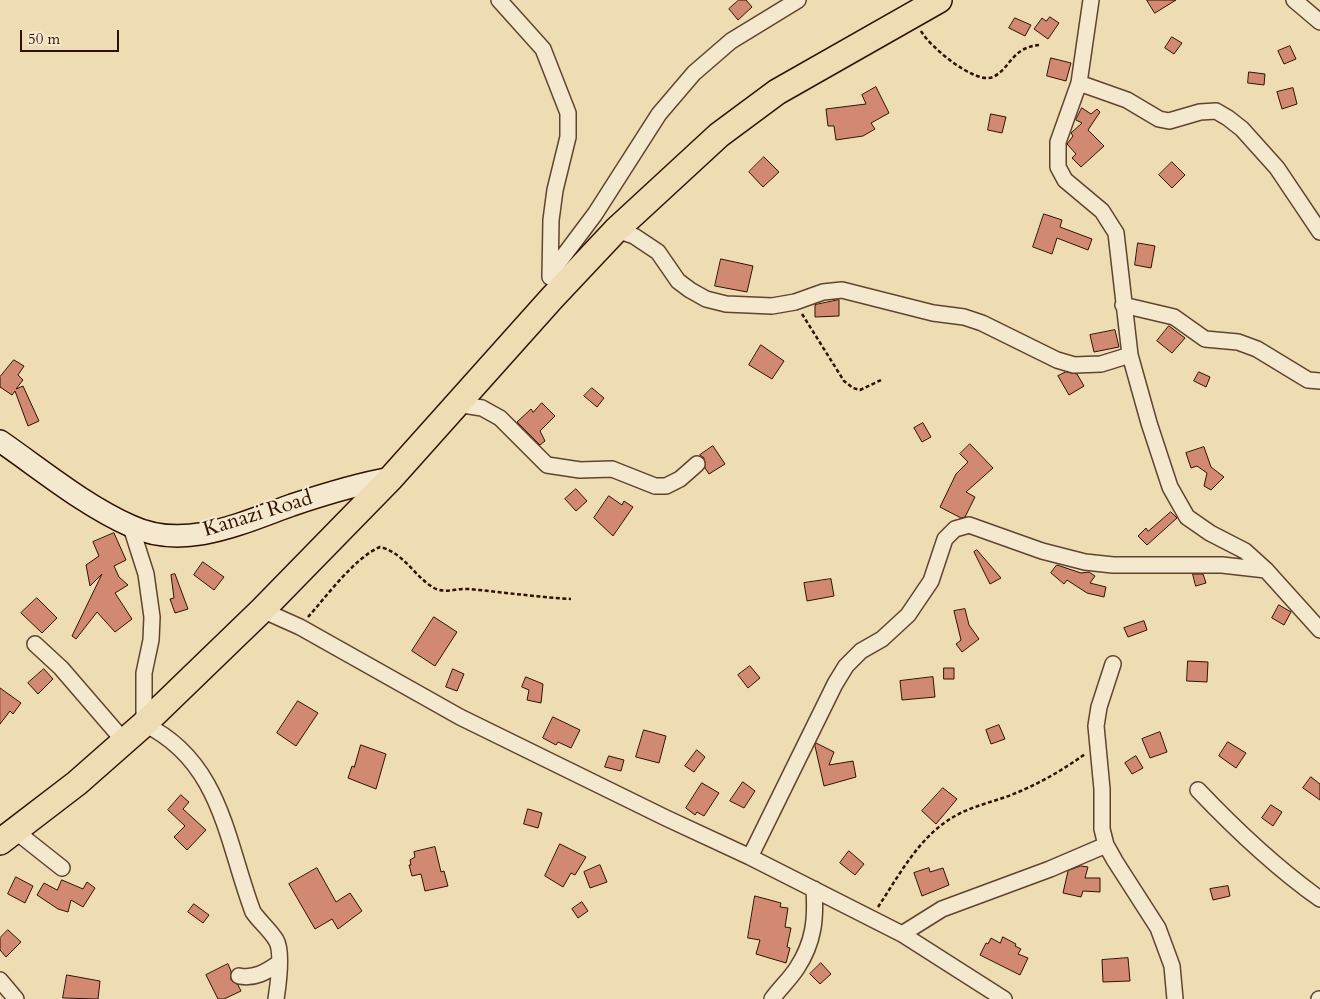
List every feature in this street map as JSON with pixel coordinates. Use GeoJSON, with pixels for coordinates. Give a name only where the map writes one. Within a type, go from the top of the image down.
{"type":"FeatureCollection","features":[{"type":"Feature","properties":{"kind":"highway"},"geometry":{"type":"LineString","coordinates":[[7,836],[77,783],[144,724],[262,610],[391,478],[457,404],[551,286],[616,230],[719,135],[777,92],[940,0]]}},
{"type":"Feature","properties":{"kind":"main road","name":"Kanazi Road"},"geometry":{"type":"LineString","coordinates":[[0,441],[64,485],[131,527],[167,535],[201,534],[225,529],[341,489],[391,478]]}},
{"type":"Feature","properties":{"kind":"street"},"geometry":{"type":"LineString","coordinates":[[499,0],[543,49],[568,113],[568,136],[551,220],[551,286]]}},
{"type":"Feature","properties":{"kind":"street"},"geometry":{"type":"LineString","coordinates":[[551,286],[659,114],[694,73],[731,41],[798,0]]}},
{"type":"Feature","properties":{"kind":"street"},"geometry":{"type":"LineString","coordinates":[[1091,0],[1079,83],[1058,142],[1058,167],[1065,180],[1102,211],[1116,233],[1130,355],[1149,423],[1170,487],[1187,517],[1210,533],[1245,551],[1266,570],[1320,630]]}},
{"type":"Feature","properties":{"kind":"street"},"geometry":{"type":"LineString","coordinates":[[1294,0],[1320,22]]}},
{"type":"Feature","properties":{"kind":"street"},"geometry":{"type":"LineString","coordinates":[[1079,83],[1127,100],[1159,119],[1169,121],[1200,112],[1216,111],[1228,118],[1242,129],[1277,168],[1320,232]]}},
{"type":"Feature","properties":{"kind":"street"},"geometry":{"type":"LineString","coordinates":[[616,230],[634,236],[658,252],[678,281],[706,299],[748,306],[772,306],[795,302],[823,292],[842,290],[933,312],[964,317],[982,323],[1057,360],[1074,365],[1101,364],[1130,355]]}},
{"type":"Feature","properties":{"kind":"street"},"geometry":{"type":"LineString","coordinates":[[1123,305],[1174,317],[1206,339],[1238,342],[1257,348],[1308,380],[1320,381]]}},
{"type":"Feature","properties":{"kind":"street"},"geometry":{"type":"LineString","coordinates":[[457,404],[482,408],[500,418],[547,465],[580,470],[612,469],[655,486],[666,486],[680,479],[697,464]]}},
{"type":"Feature","properties":{"kind":"street"},"geometry":{"type":"LineString","coordinates":[[750,857],[834,684],[846,666],[861,651],[882,639],[908,615],[931,581],[944,539],[955,529],[970,525],[1042,552],[1085,562],[1113,565],[1222,565],[1266,570]]}},
{"type":"Feature","properties":{"kind":"street"},"geometry":{"type":"LineString","coordinates":[[131,527],[146,574],[152,617],[151,640],[144,673],[144,724],[165,734],[194,761],[222,813],[254,912],[263,926],[276,940],[279,964],[276,999]]}},
{"type":"Feature","properties":{"kind":"street"},"geometry":{"type":"LineString","coordinates":[[262,610],[300,627],[460,716],[666,818],[750,857],[902,934],[1004,999]]}},
{"type":"Feature","properties":{"kind":"street"},"geometry":{"type":"LineString","coordinates":[[35,644],[61,668],[124,741]]}},
{"type":"Feature","properties":{"kind":"street"},"geometry":{"type":"LineString","coordinates":[[1113,664],[1099,707],[1096,745],[1100,774],[1102,829],[1106,845],[1158,928],[1172,966],[1175,999]]}},
{"type":"Feature","properties":{"kind":"street"},"geometry":{"type":"LineString","coordinates":[[1198,790],[1256,849],[1284,873],[1320,899]]}},
{"type":"Feature","properties":{"kind":"street"},"geometry":{"type":"LineString","coordinates":[[7,836],[62,868]]}},
{"type":"Feature","properties":{"kind":"street"},"geometry":{"type":"LineString","coordinates":[[902,934],[942,909],[1050,869],[1106,845]]}},
{"type":"Feature","properties":{"kind":"street"},"geometry":{"type":"LineString","coordinates":[[772,999],[797,969],[812,941],[816,918],[814,889]]}},
{"type":"Feature","properties":{"kind":"street"},"geometry":{"type":"LineString","coordinates":[[239,976],[247,978],[261,975],[279,964]]}},
{"type":"Feature","properties":{"kind":"street"},"geometry":{"type":"LineString","coordinates":[[0,980],[16,999]]}},
{"type":"Feature","properties":{"kind":"path"},"geometry":{"type":"LineString","coordinates":[[914,14],[922,33],[943,56],[982,77],[995,76],[1018,53],[1031,46],[1039,45]]}},
{"type":"Feature","properties":{"kind":"path"},"geometry":{"type":"LineString","coordinates":[[795,302],[844,381],[853,388],[860,390],[881,380]]}},
{"type":"Feature","properties":{"kind":"path"},"geometry":{"type":"LineString","coordinates":[[300,627],[359,562],[373,550],[380,547],[394,553],[424,581],[442,591],[466,589],[510,595],[571,599]]}},
{"type":"Feature","properties":{"kind":"path"},"geometry":{"type":"LineString","coordinates":[[870,918],[921,846],[948,820],[962,812],[1012,794],[1044,779],[1096,745]]}},
{"type":"Feature","properties":{"kind":"building"},"geometry":{"type":"Polygon","coordinates":[[[739,0],[746,0],[752,7],[738,20],[729,9],[739,0]]]}},
{"type":"Feature","properties":{"kind":"building"},"geometry":{"type":"Polygon","coordinates":[[[1147,0],[1176,0],[1155,13],[1147,0]]]}},
{"type":"Feature","properties":{"kind":"building"},"geometry":{"type":"Polygon","coordinates":[[[1050,17],[1059,23],[1048,39],[1034,29],[1042,18],[1046,21],[1050,17]]]}},
{"type":"Feature","properties":{"kind":"building"},"geometry":{"type":"Polygon","coordinates":[[[1015,18],[1031,25],[1025,36],[1009,28],[1015,18]]]}},
{"type":"Feature","properties":{"kind":"building"},"geometry":{"type":"Polygon","coordinates":[[[1172,37],[1182,43],[1174,54],[1165,48],[1172,37]]]}},
{"type":"Feature","properties":{"kind":"building"},"geometry":{"type":"Polygon","coordinates":[[[1290,46],[1296,59],[1284,64],[1278,51],[1290,46]]]}},
{"type":"Feature","properties":{"kind":"building"},"geometry":{"type":"Polygon","coordinates":[[[1051,58],[1071,63],[1066,81],[1047,76],[1051,58]]]}},
{"type":"Feature","properties":{"kind":"building"},"geometry":{"type":"Polygon","coordinates":[[[1249,72],[1265,74],[1264,85],[1248,83],[1249,72]]]}},
{"type":"Feature","properties":{"kind":"building"},"geometry":{"type":"Polygon","coordinates":[[[876,87],[889,113],[871,123],[875,129],[863,136],[836,140],[834,126],[828,126],[826,109],[866,104],[862,95],[876,87]]]}},
{"type":"Feature","properties":{"kind":"building"},"geometry":{"type":"Polygon","coordinates":[[[1293,88],[1297,104],[1282,109],[1277,92],[1293,88]]]}},
{"type":"Feature","properties":{"kind":"building"},"geometry":{"type":"Polygon","coordinates":[[[1082,108],[1091,114],[1097,109],[1100,112],[1088,130],[1104,146],[1081,167],[1072,158],[1076,154],[1067,144],[1073,136],[1071,133],[1082,123],[1076,120],[1082,108]]]}},
{"type":"Feature","properties":{"kind":"building"},"geometry":{"type":"Polygon","coordinates":[[[991,114],[1006,117],[1002,133],[988,130],[991,114]]]}},
{"type":"Feature","properties":{"kind":"building"},"geometry":{"type":"Polygon","coordinates":[[[764,157],[779,172],[763,187],[749,172],[764,157]]]}},
{"type":"Feature","properties":{"kind":"building"},"geometry":{"type":"Polygon","coordinates":[[[1172,162],[1185,175],[1172,188],[1159,175],[1172,162]]]}},
{"type":"Feature","properties":{"kind":"building"},"geometry":{"type":"Polygon","coordinates":[[[1044,214],[1062,220],[1060,227],[1092,239],[1088,250],[1057,238],[1052,254],[1033,247],[1044,214]]]}},
{"type":"Feature","properties":{"kind":"building"},"geometry":{"type":"Polygon","coordinates":[[[1138,243],[1155,246],[1151,268],[1135,265],[1138,243]]]}},
{"type":"Feature","properties":{"kind":"building"},"geometry":{"type":"Polygon","coordinates":[[[721,259],[753,266],[747,292],[715,286],[721,259]]]}},
{"type":"Feature","properties":{"kind":"building"},"geometry":{"type":"Polygon","coordinates":[[[839,300],[839,316],[815,317],[815,305],[839,300]]]}},
{"type":"Feature","properties":{"kind":"building"},"geometry":{"type":"Polygon","coordinates":[[[1169,326],[1185,338],[1172,353],[1157,341],[1169,326]]]}},
{"type":"Feature","properties":{"kind":"building"},"geometry":{"type":"Polygon","coordinates":[[[1115,330],[1119,347],[1094,352],[1090,335],[1115,330]]]}},
{"type":"Feature","properties":{"kind":"building"},"geometry":{"type":"Polygon","coordinates":[[[761,345],[784,361],[772,379],[749,365],[761,345]]]}},
{"type":"Feature","properties":{"kind":"building"},"geometry":{"type":"Polygon","coordinates":[[[14,360],[24,366],[18,375],[23,380],[16,389],[23,386],[39,421],[28,426],[15,391],[12,395],[0,387],[0,377],[14,360]]]}},
{"type":"Feature","properties":{"kind":"building"},"geometry":{"type":"Polygon","coordinates":[[[1066,372],[1077,374],[1084,386],[1069,395],[1058,376],[1066,372]]]}},
{"type":"Feature","properties":{"kind":"building"},"geometry":{"type":"Polygon","coordinates":[[[1199,372],[1210,377],[1206,387],[1194,381],[1199,372]]]}},
{"type":"Feature","properties":{"kind":"building"},"geometry":{"type":"Polygon","coordinates":[[[592,388],[604,398],[597,407],[584,396],[592,388]]]}},
{"type":"Feature","properties":{"kind":"building"},"geometry":{"type":"Polygon","coordinates":[[[542,403],[555,416],[540,431],[545,441],[540,445],[517,422],[531,409],[533,412],[542,403]]]}},
{"type":"Feature","properties":{"kind":"building"},"geometry":{"type":"Polygon","coordinates":[[[923,423],[931,437],[922,442],[914,428],[923,423]]]}},
{"type":"Feature","properties":{"kind":"building"},"geometry":{"type":"Polygon","coordinates":[[[970,444],[993,468],[966,492],[975,497],[965,517],[961,518],[940,507],[956,474],[968,462],[960,454],[970,444]]]}},
{"type":"Feature","properties":{"kind":"building"},"geometry":{"type":"Polygon","coordinates":[[[713,446],[725,464],[709,474],[705,468],[704,458],[700,455],[713,446]]]}},
{"type":"Feature","properties":{"kind":"building"},"geometry":{"type":"Polygon","coordinates":[[[1204,447],[1211,467],[1224,477],[1211,490],[1204,486],[1207,473],[1197,466],[1191,468],[1186,453],[1204,447]]]}},
{"type":"Feature","properties":{"kind":"building"},"geometry":{"type":"Polygon","coordinates":[[[576,489],[587,501],[576,511],[565,499],[576,489]]]}},
{"type":"Feature","properties":{"kind":"building"},"geometry":{"type":"Polygon","coordinates":[[[609,496],[622,505],[624,501],[633,507],[613,536],[594,518],[609,496]]]}},
{"type":"Feature","properties":{"kind":"building"},"geometry":{"type":"Polygon","coordinates":[[[1171,512],[1177,518],[1147,545],[1138,536],[1146,528],[1148,531],[1171,512]]]}},
{"type":"Feature","properties":{"kind":"building"},"geometry":{"type":"Polygon","coordinates":[[[114,533],[126,560],[114,566],[119,577],[128,585],[115,593],[132,619],[115,632],[97,612],[76,639],[72,636],[102,574],[90,586],[86,565],[99,556],[93,542],[114,533]]]}},
{"type":"Feature","properties":{"kind":"building"},"geometry":{"type":"Polygon","coordinates":[[[977,550],[1001,578],[990,584],[974,552],[977,550]]]}},
{"type":"Feature","properties":{"kind":"building"},"geometry":{"type":"Polygon","coordinates":[[[203,562],[224,577],[214,590],[194,575],[203,562]]]}},
{"type":"Feature","properties":{"kind":"building"},"geometry":{"type":"Polygon","coordinates":[[[1057,565],[1081,573],[1089,572],[1095,576],[1090,583],[1106,587],[1104,597],[1087,593],[1067,580],[1064,584],[1051,573],[1057,565]]]}},
{"type":"Feature","properties":{"kind":"building"},"geometry":{"type":"Polygon","coordinates":[[[175,574],[188,609],[175,613],[170,599],[174,598],[171,575],[175,574]]]}},
{"type":"Feature","properties":{"kind":"building"},"geometry":{"type":"Polygon","coordinates":[[[1193,574],[1203,574],[1206,583],[1196,586],[1193,574]]]}},
{"type":"Feature","properties":{"kind":"building"},"geometry":{"type":"Polygon","coordinates":[[[831,579],[834,596],[807,601],[804,583],[831,579]]]}},
{"type":"Feature","properties":{"kind":"building"},"geometry":{"type":"Polygon","coordinates":[[[37,598],[57,618],[42,633],[21,613],[37,598]]]}},
{"type":"Feature","properties":{"kind":"building"},"geometry":{"type":"Polygon","coordinates":[[[1279,605],[1291,612],[1284,625],[1272,618],[1279,605]]]}},
{"type":"Feature","properties":{"kind":"building"},"geometry":{"type":"Polygon","coordinates":[[[965,609],[969,625],[979,639],[962,652],[956,644],[961,640],[954,611],[965,609]]]}},
{"type":"Feature","properties":{"kind":"building"},"geometry":{"type":"Polygon","coordinates":[[[434,617],[457,632],[435,666],[412,651],[434,617]]]}},
{"type":"Feature","properties":{"kind":"building"},"geometry":{"type":"Polygon","coordinates":[[[1144,621],[1147,630],[1128,637],[1124,628],[1144,621]]]}},
{"type":"Feature","properties":{"kind":"building"},"geometry":{"type":"Polygon","coordinates":[[[1188,661],[1208,662],[1207,682],[1187,681],[1188,661]]]}},
{"type":"Feature","properties":{"kind":"building"},"geometry":{"type":"Polygon","coordinates":[[[750,666],[760,678],[748,688],[738,675],[750,666]]]}},
{"type":"Feature","properties":{"kind":"building"},"geometry":{"type":"Polygon","coordinates":[[[944,668],[954,668],[954,679],[944,679],[944,668]]]}},
{"type":"Feature","properties":{"kind":"building"},"geometry":{"type":"Polygon","coordinates":[[[44,669],[53,679],[38,694],[28,683],[44,669]]]}},
{"type":"Feature","properties":{"kind":"building"},"geometry":{"type":"Polygon","coordinates":[[[453,669],[464,674],[457,691],[446,687],[453,669]]]}},
{"type":"Feature","properties":{"kind":"building"},"geometry":{"type":"Polygon","coordinates":[[[526,677],[543,684],[541,703],[527,700],[529,690],[522,687],[526,677]]]}},
{"type":"Feature","properties":{"kind":"building"},"geometry":{"type":"Polygon","coordinates":[[[933,677],[935,697],[902,700],[900,681],[933,677]]]}},
{"type":"Feature","properties":{"kind":"building"},"geometry":{"type":"Polygon","coordinates":[[[0,688],[21,703],[13,714],[10,711],[0,724],[0,688]]]}},
{"type":"Feature","properties":{"kind":"building"},"geometry":{"type":"Polygon","coordinates":[[[298,701],[318,713],[296,746],[277,733],[298,701]]]}},
{"type":"Feature","properties":{"kind":"building"},"geometry":{"type":"Polygon","coordinates":[[[553,717],[580,730],[571,748],[558,742],[556,745],[543,738],[553,717]]]}},
{"type":"Feature","properties":{"kind":"building"},"geometry":{"type":"Polygon","coordinates":[[[999,725],[1005,739],[991,744],[986,730],[999,725]]]}},
{"type":"Feature","properties":{"kind":"building"},"geometry":{"type":"Polygon","coordinates":[[[644,730],[666,736],[659,763],[636,757],[644,730]]]}},
{"type":"Feature","properties":{"kind":"building"},"geometry":{"type":"Polygon","coordinates":[[[1160,732],[1167,752],[1150,758],[1142,739],[1160,732]]]}},
{"type":"Feature","properties":{"kind":"building"},"geometry":{"type":"Polygon","coordinates":[[[1228,742],[1246,753],[1236,768],[1219,756],[1228,742]]]}},
{"type":"Feature","properties":{"kind":"building"},"geometry":{"type":"Polygon","coordinates":[[[816,743],[834,752],[829,765],[853,761],[856,777],[824,786],[815,746],[816,743]]]}},
{"type":"Feature","properties":{"kind":"building"},"geometry":{"type":"Polygon","coordinates":[[[361,745],[386,754],[376,789],[348,778],[352,766],[354,767],[361,745]]]}},
{"type":"Feature","properties":{"kind":"building"},"geometry":{"type":"Polygon","coordinates":[[[697,750],[705,757],[694,772],[685,766],[697,750]]]}},
{"type":"Feature","properties":{"kind":"building"},"geometry":{"type":"Polygon","coordinates":[[[609,756],[624,760],[621,771],[605,767],[609,756]]]}},
{"type":"Feature","properties":{"kind":"building"},"geometry":{"type":"Polygon","coordinates":[[[1136,756],[1143,768],[1132,774],[1125,763],[1136,756]]]}},
{"type":"Feature","properties":{"kind":"building"},"geometry":{"type":"Polygon","coordinates":[[[1311,777],[1320,784],[1320,800],[1303,788],[1311,777]]]}},
{"type":"Feature","properties":{"kind":"building"},"geometry":{"type":"Polygon","coordinates":[[[743,782],[755,791],[744,808],[730,801],[743,782]]]}},
{"type":"Feature","properties":{"kind":"building"},"geometry":{"type":"Polygon","coordinates":[[[702,783],[719,793],[704,816],[697,812],[695,815],[686,808],[702,783]]]}},
{"type":"Feature","properties":{"kind":"building"},"geometry":{"type":"Polygon","coordinates":[[[943,788],[957,799],[936,824],[922,811],[943,788]]]}},
{"type":"Feature","properties":{"kind":"building"},"geometry":{"type":"Polygon","coordinates":[[[181,795],[189,802],[183,809],[206,830],[187,850],[174,837],[185,826],[168,810],[181,795]]]}},
{"type":"Feature","properties":{"kind":"building"},"geometry":{"type":"Polygon","coordinates":[[[1271,805],[1282,812],[1273,826],[1262,818],[1271,805]]]}},
{"type":"Feature","properties":{"kind":"building"},"geometry":{"type":"Polygon","coordinates":[[[528,809],[542,813],[538,828],[524,824],[528,809]]]}},
{"type":"Feature","properties":{"kind":"building"},"geometry":{"type":"Polygon","coordinates":[[[560,844],[586,857],[575,875],[571,873],[563,887],[545,876],[560,844]]]}},
{"type":"Feature","properties":{"kind":"building"},"geometry":{"type":"Polygon","coordinates":[[[435,847],[441,872],[444,871],[448,886],[425,891],[421,874],[412,876],[409,865],[411,865],[410,860],[415,857],[414,852],[435,847]]]}},
{"type":"Feature","properties":{"kind":"building"},"geometry":{"type":"Polygon","coordinates":[[[849,851],[864,864],[855,875],[840,863],[849,851]]]}},
{"type":"Feature","properties":{"kind":"building"},"geometry":{"type":"Polygon","coordinates":[[[600,865],[607,882],[590,888],[584,872],[600,865]]]}},
{"type":"Feature","properties":{"kind":"building"},"geometry":{"type":"Polygon","coordinates":[[[1081,866],[1088,867],[1085,878],[1100,878],[1100,892],[1083,891],[1081,897],[1063,893],[1068,871],[1081,866]]]}},
{"type":"Feature","properties":{"kind":"building"},"geometry":{"type":"Polygon","coordinates":[[[317,868],[336,902],[350,893],[362,911],[338,929],[332,919],[315,929],[289,884],[317,868]]]}},
{"type":"Feature","properties":{"kind":"building"},"geometry":{"type":"Polygon","coordinates":[[[929,868],[930,872],[943,868],[949,885],[922,896],[914,873],[929,868]]]}},
{"type":"Feature","properties":{"kind":"building"},"geometry":{"type":"Polygon","coordinates":[[[16,877],[33,886],[25,903],[8,894],[16,877]]]}},
{"type":"Feature","properties":{"kind":"building"},"geometry":{"type":"Polygon","coordinates":[[[62,880],[83,889],[87,882],[95,888],[83,907],[71,900],[68,912],[58,909],[37,895],[44,883],[57,890],[62,880]]]}},
{"type":"Feature","properties":{"kind":"building"},"geometry":{"type":"Polygon","coordinates":[[[1228,886],[1230,896],[1213,900],[1210,889],[1228,886]]]}},
{"type":"Feature","properties":{"kind":"building"},"geometry":{"type":"Polygon","coordinates":[[[755,896],[781,903],[780,907],[788,908],[785,927],[791,928],[787,947],[790,948],[786,963],[756,954],[760,940],[748,938],[755,896]]]}},
{"type":"Feature","properties":{"kind":"building"},"geometry":{"type":"Polygon","coordinates":[[[582,902],[588,911],[578,918],[572,909],[582,902]]]}},
{"type":"Feature","properties":{"kind":"building"},"geometry":{"type":"Polygon","coordinates":[[[194,904],[209,915],[203,923],[188,912],[194,904]]]}},
{"type":"Feature","properties":{"kind":"building"},"geometry":{"type":"Polygon","coordinates":[[[8,930],[21,942],[6,957],[0,950],[0,938],[8,930]]]}},
{"type":"Feature","properties":{"kind":"building"},"geometry":{"type":"Polygon","coordinates":[[[1003,937],[1021,949],[1018,954],[1028,958],[1020,975],[980,955],[991,938],[1000,943],[1003,937]]]}},
{"type":"Feature","properties":{"kind":"building"},"geometry":{"type":"Polygon","coordinates":[[[1128,958],[1130,981],[1103,982],[1102,960],[1128,958]]]}},
{"type":"Feature","properties":{"kind":"building"},"geometry":{"type":"Polygon","coordinates":[[[821,963],[831,974],[820,984],[810,974],[821,963]]]}},
{"type":"Feature","properties":{"kind":"building"},"geometry":{"type":"Polygon","coordinates":[[[228,964],[231,971],[231,980],[238,985],[241,991],[224,999],[218,999],[206,975],[228,964]]]}},
{"type":"Feature","properties":{"kind":"building"},"geometry":{"type":"Polygon","coordinates":[[[67,975],[100,981],[98,999],[63,998],[67,975]]]}}]}
